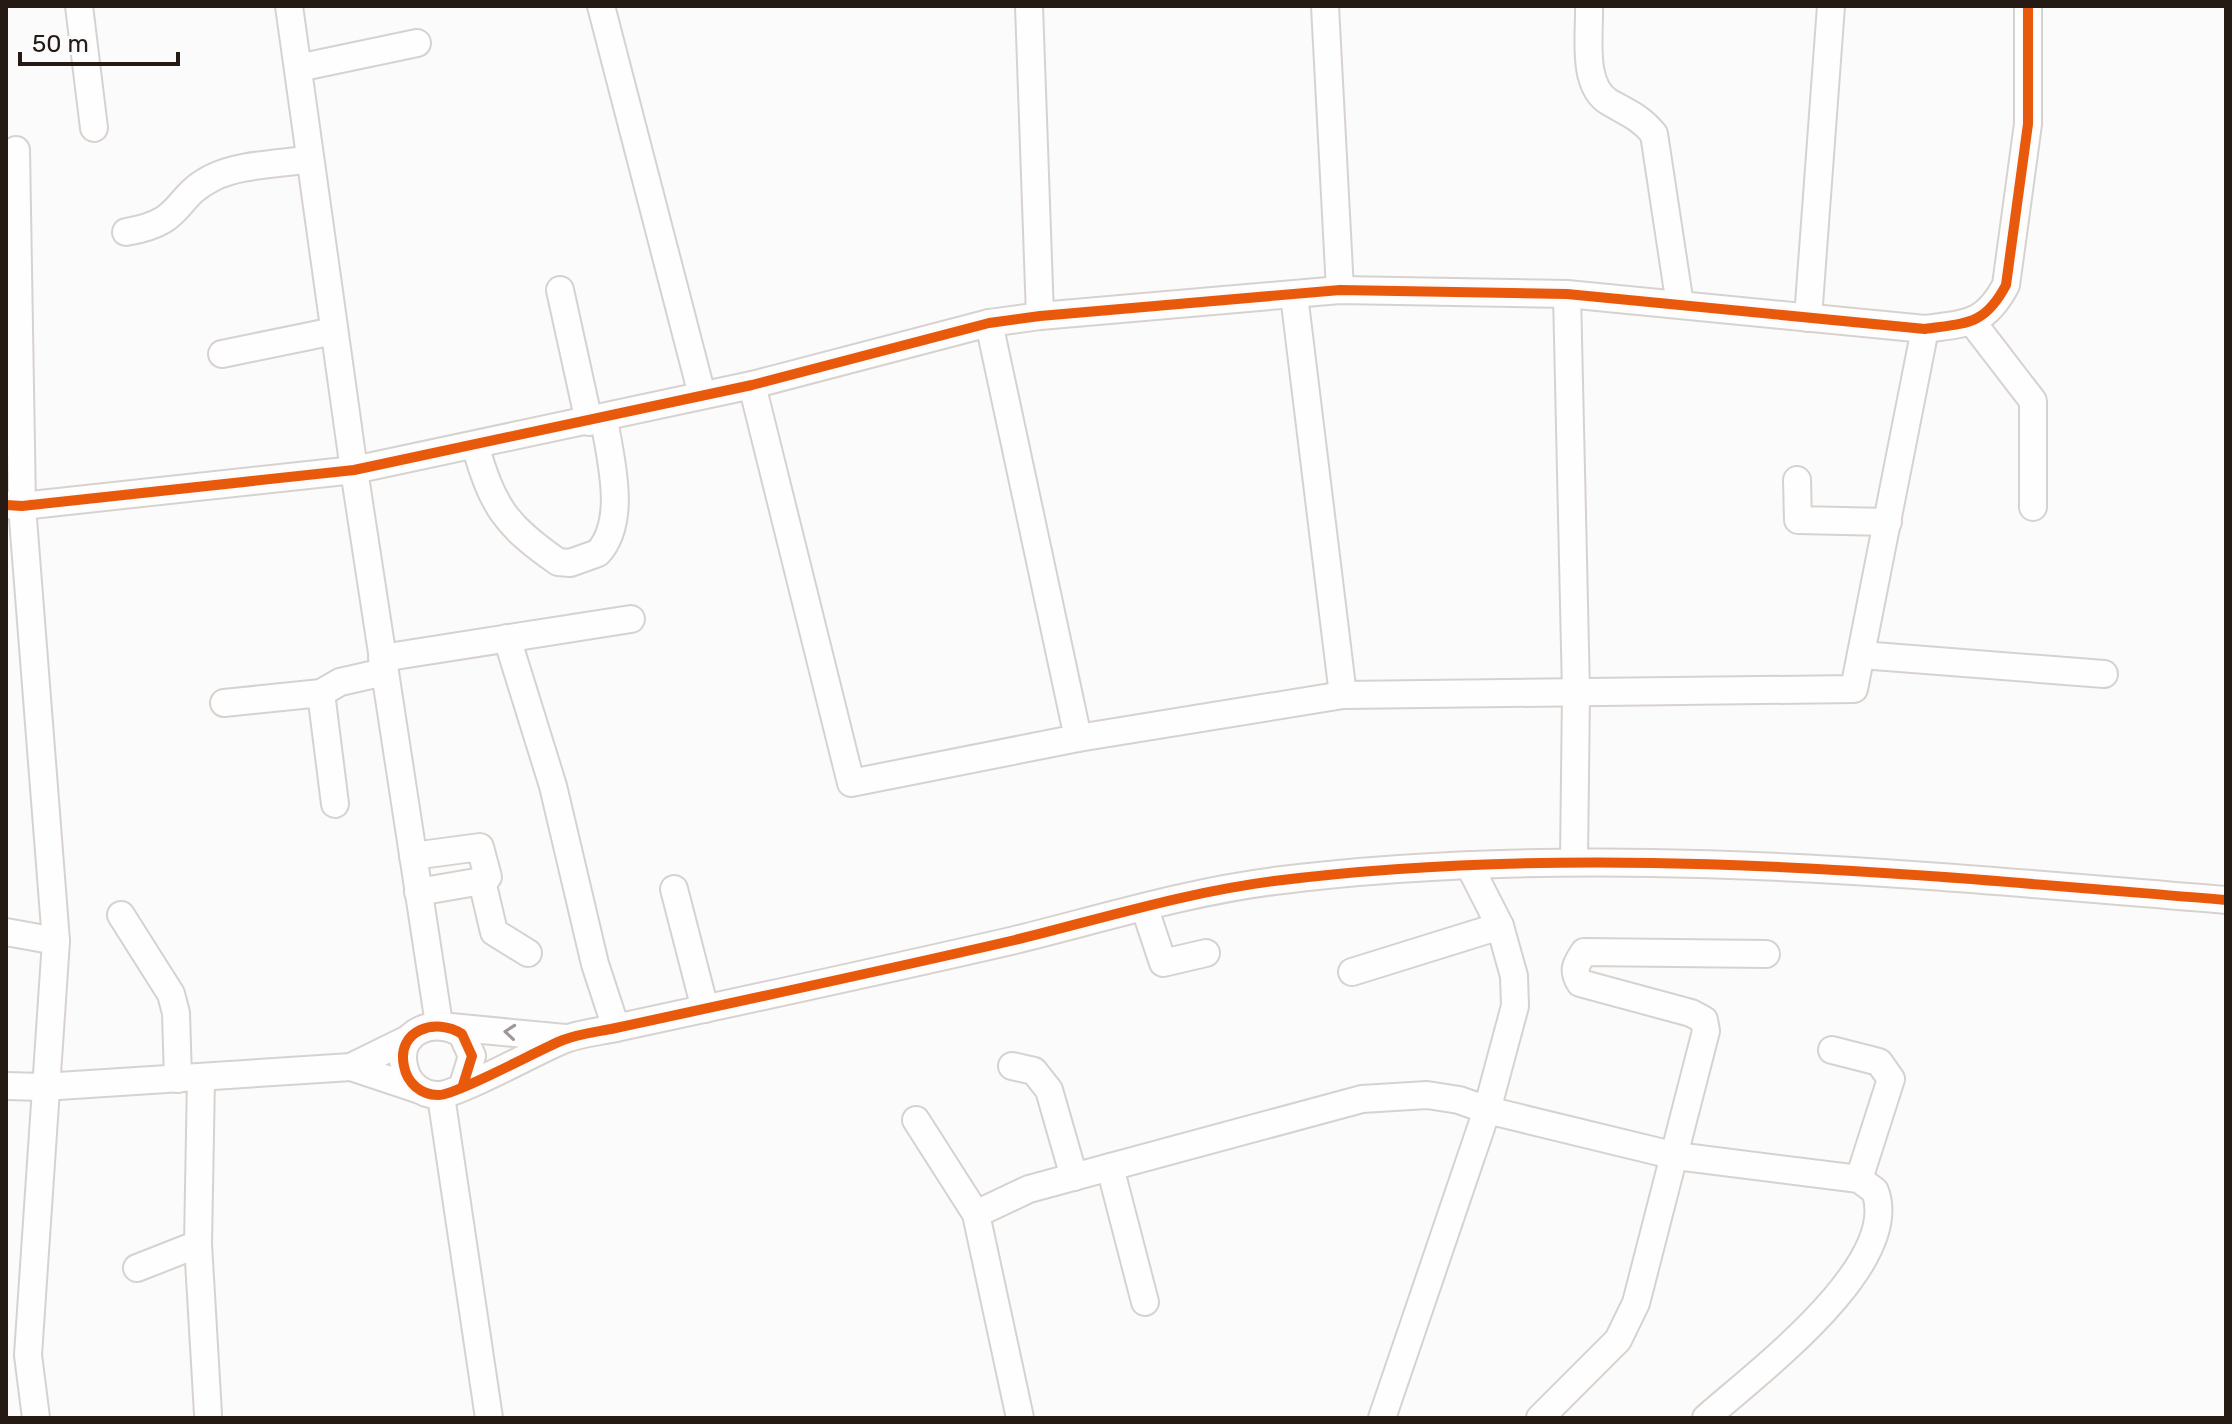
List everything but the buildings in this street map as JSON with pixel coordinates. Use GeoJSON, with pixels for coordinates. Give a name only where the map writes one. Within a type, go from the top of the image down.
{"type":"FeatureCollection","features":[{"type":"Feature","properties":{"kind":"street"},"geometry":{"type":"LineString","coordinates":[[79,6],[94,128]]}},
{"type":"Feature","properties":{"kind":"street"},"geometry":{"type":"LineString","coordinates":[[289,6],[383,665],[418,892],[445,1026]]}},
{"type":"Feature","properties":{"kind":"street"},"geometry":{"type":"LineString","coordinates":[[601,6],[702,395]]}},
{"type":"Feature","properties":{"kind":"street"},"geometry":{"type":"LineString","coordinates":[[1029,6],[1040,316]]}},
{"type":"Feature","properties":{"kind":"street"},"geometry":{"type":"LineString","coordinates":[[1325,6],[1340,290]]}},
{"type":"Feature","properties":{"kind":"street"},"geometry":{"type":"LineString","coordinates":[[1589,6],[1591,79],[1605,100],[1641,117],[1654,134],[1680,305]]}},
{"type":"Feature","properties":{"kind":"street"},"geometry":{"type":"LineString","coordinates":[[1808,318],[1831,6]]}},
{"type":"Feature","properties":{"kind":"street"},"geometry":{"type":"LineString","coordinates":[[14,505],[354,470],[597,420],[752,385],[989,323],[1040,316],[1340,290],[1567,294],[1925,329],[1973,323],[1994,308],[2006,285],[2028,124],[2028,6]]}},
{"type":"Feature","properties":{"kind":"street"},"geometry":{"type":"LineString","coordinates":[[298,68],[417,43]]}},
{"type":"Feature","properties":{"kind":"street"},"geometry":{"type":"LineString","coordinates":[[16,150],[14,505],[56,941],[17,1353],[36,1418]]}},
{"type":"Feature","properties":{"kind":"street"},"geometry":{"type":"LineString","coordinates":[[126,232],[166,221],[201,185],[219,174],[310,159]]}},
{"type":"Feature","properties":{"kind":"street"},"geometry":{"type":"LineString","coordinates":[[475,445],[485,481],[502,515],[558,562],[570,563],[598,553],[611,527],[612,470],[560,290]]}},
{"type":"Feature","properties":{"kind":"street"},"geometry":{"type":"LineString","coordinates":[[1567,294],[1576,692],[1574,860]]}},
{"type":"Feature","properties":{"kind":"street"},"geometry":{"type":"LineString","coordinates":[[1294,295],[1343,695]]}},
{"type":"Feature","properties":{"kind":"street"},"geometry":{"type":"LineString","coordinates":[[989,323],[1078,738]]}},
{"type":"Feature","properties":{"kind":"street"},"geometry":{"type":"LineString","coordinates":[[1973,323],[2033,401],[2033,507]]}},
{"type":"Feature","properties":{"kind":"street"},"geometry":{"type":"LineString","coordinates":[[752,385],[851,783],[1078,738],[1343,695],[1854,689],[1925,329]]}},
{"type":"Feature","properties":{"kind":"street"},"geometry":{"type":"LineString","coordinates":[[222,354],[334,331]]}},
{"type":"Feature","properties":{"kind":"street"},"geometry":{"type":"LineString","coordinates":[[1797,480],[1798,520],[1888,522]]}},
{"type":"Feature","properties":{"kind":"street"},"geometry":{"type":"LineString","coordinates":[[224,703],[321,693],[383,665],[507,638],[631,619]]}},
{"type":"Feature","properties":{"kind":"street"},"geometry":{"type":"LineString","coordinates":[[507,638],[553,786],[595,964],[616,1028]]}},
{"type":"Feature","properties":{"kind":"street"},"geometry":{"type":"LineString","coordinates":[[1861,655],[2104,674]]}},
{"type":"Feature","properties":{"kind":"street"},"geometry":{"type":"LineString","coordinates":[[321,693],[335,804]]}},
{"type":"Feature","properties":{"kind":"street"},"geometry":{"type":"LineString","coordinates":[[413,856],[480,847],[488,877],[482,881],[418,892]]}},
{"type":"Feature","properties":{"kind":"street"},"geometry":{"type":"LineString","coordinates":[[6,1086],[43,1087],[190,1079],[351,1067],[440,1090],[568,1038],[1145,909],[1271,882],[1469,865],[1574,860],[1799,865],[2226,900]]}},
{"type":"Feature","properties":{"kind":"street"},"geometry":{"type":"LineString","coordinates":[[1389,1416],[1487,1110],[1515,1006],[1514,976],[1500,926],[1469,865]]}},
{"type":"Feature","properties":{"kind":"street"},"geometry":{"type":"LineString","coordinates":[[482,881],[494,932],[528,953]]}},
{"type":"Feature","properties":{"kind":"street"},"geometry":{"type":"LineString","coordinates":[[674,889],[705,1009]]}},
{"type":"Feature","properties":{"kind":"street"},"geometry":{"type":"LineString","coordinates":[[1145,909],[1163,963],[1206,953]]}},
{"type":"Feature","properties":{"kind":"street"},"geometry":{"type":"LineString","coordinates":[[121,915],[171,994],[190,1079],[208,1414]]}},
{"type":"Feature","properties":{"kind":"street"},"geometry":{"type":"LineString","coordinates":[[1352,972],[1500,926]]}},
{"type":"Feature","properties":{"kind":"street"},"geometry":{"type":"LineString","coordinates":[[6,932],[56,941]]}},
{"type":"Feature","properties":{"kind":"street"},"geometry":{"type":"LineString","coordinates":[[1540,1418],[1618,1340],[1636,1303],[1706,1031],[1704,1020],[1691,1013],[1580,983],[1575,975],[1575,964],[1584,952],[1766,954]]}},
{"type":"Feature","properties":{"kind":"street"},"geometry":{"type":"LineString","coordinates":[[351,1067],[410,1038],[427,1026],[568,1038]]}},
{"type":"Feature","properties":{"kind":"street"},"geometry":{"type":"LineString","coordinates":[[440,1090],[471,1068],[472,1056],[462,1034],[445,1026]]}},
{"type":"Feature","properties":{"kind":"street"},"geometry":{"type":"LineString","coordinates":[[410,1038],[402,1061],[405,1073],[440,1090]]}},
{"type":"Feature","properties":{"kind":"street"},"geometry":{"type":"LineString","coordinates":[[1832,1050],[1879,1062],[1887,1069],[1891,1079],[1859,1179]]}},
{"type":"Feature","properties":{"kind":"street"},"geometry":{"type":"LineString","coordinates":[[1012,1066],[1034,1071],[1049,1090],[1074,1177]]}},
{"type":"Feature","properties":{"kind":"street"},"geometry":{"type":"LineString","coordinates":[[440,1090],[489,1418]]}},
{"type":"Feature","properties":{"kind":"street"},"geometry":{"type":"LineString","coordinates":[[976,1214],[1029,1189],[1362,1099],[1427,1095],[1459,1100],[1487,1110],[1676,1156],[1859,1179],[1875,1191],[1879,1216],[1874,1236],[1846,1287],[1824,1312],[1706,1418]]}},
{"type":"Feature","properties":{"kind":"street"},"geometry":{"type":"LineString","coordinates":[[916,1120],[976,1214],[1020,1418]]}},
{"type":"Feature","properties":{"kind":"street"},"geometry":{"type":"LineString","coordinates":[[1110,1167],[1145,1302]]}},
{"type":"Feature","properties":{"kind":"street"},"geometry":{"type":"LineString","coordinates":[[137,1268],[198,1244]]}},
{"type":"Feature","properties":{"kind":"cycle path"},"geometry":{"type":"LineString","coordinates":[[6,505],[22,506],[354,470],[752,385],[989,323],[1040,316],[1340,290],[1567,294],[1925,329],[1964,323],[1990,308],[2006,285],[2028,124],[2028,6]]}},
{"type":"Feature","properties":{"kind":"cycle path"},"geometry":{"type":"LineString","coordinates":[[463,1085],[472,1056],[462,1034],[452,1029],[430,1027],[420,1030],[406,1043],[404,1066],[412,1083],[421,1090],[438,1095],[461,1088],[575,1036],[965,952],[1176,899],[1274,881],[1393,869],[1512,863],[1631,863],[1869,872],[2226,900]]}}]}
